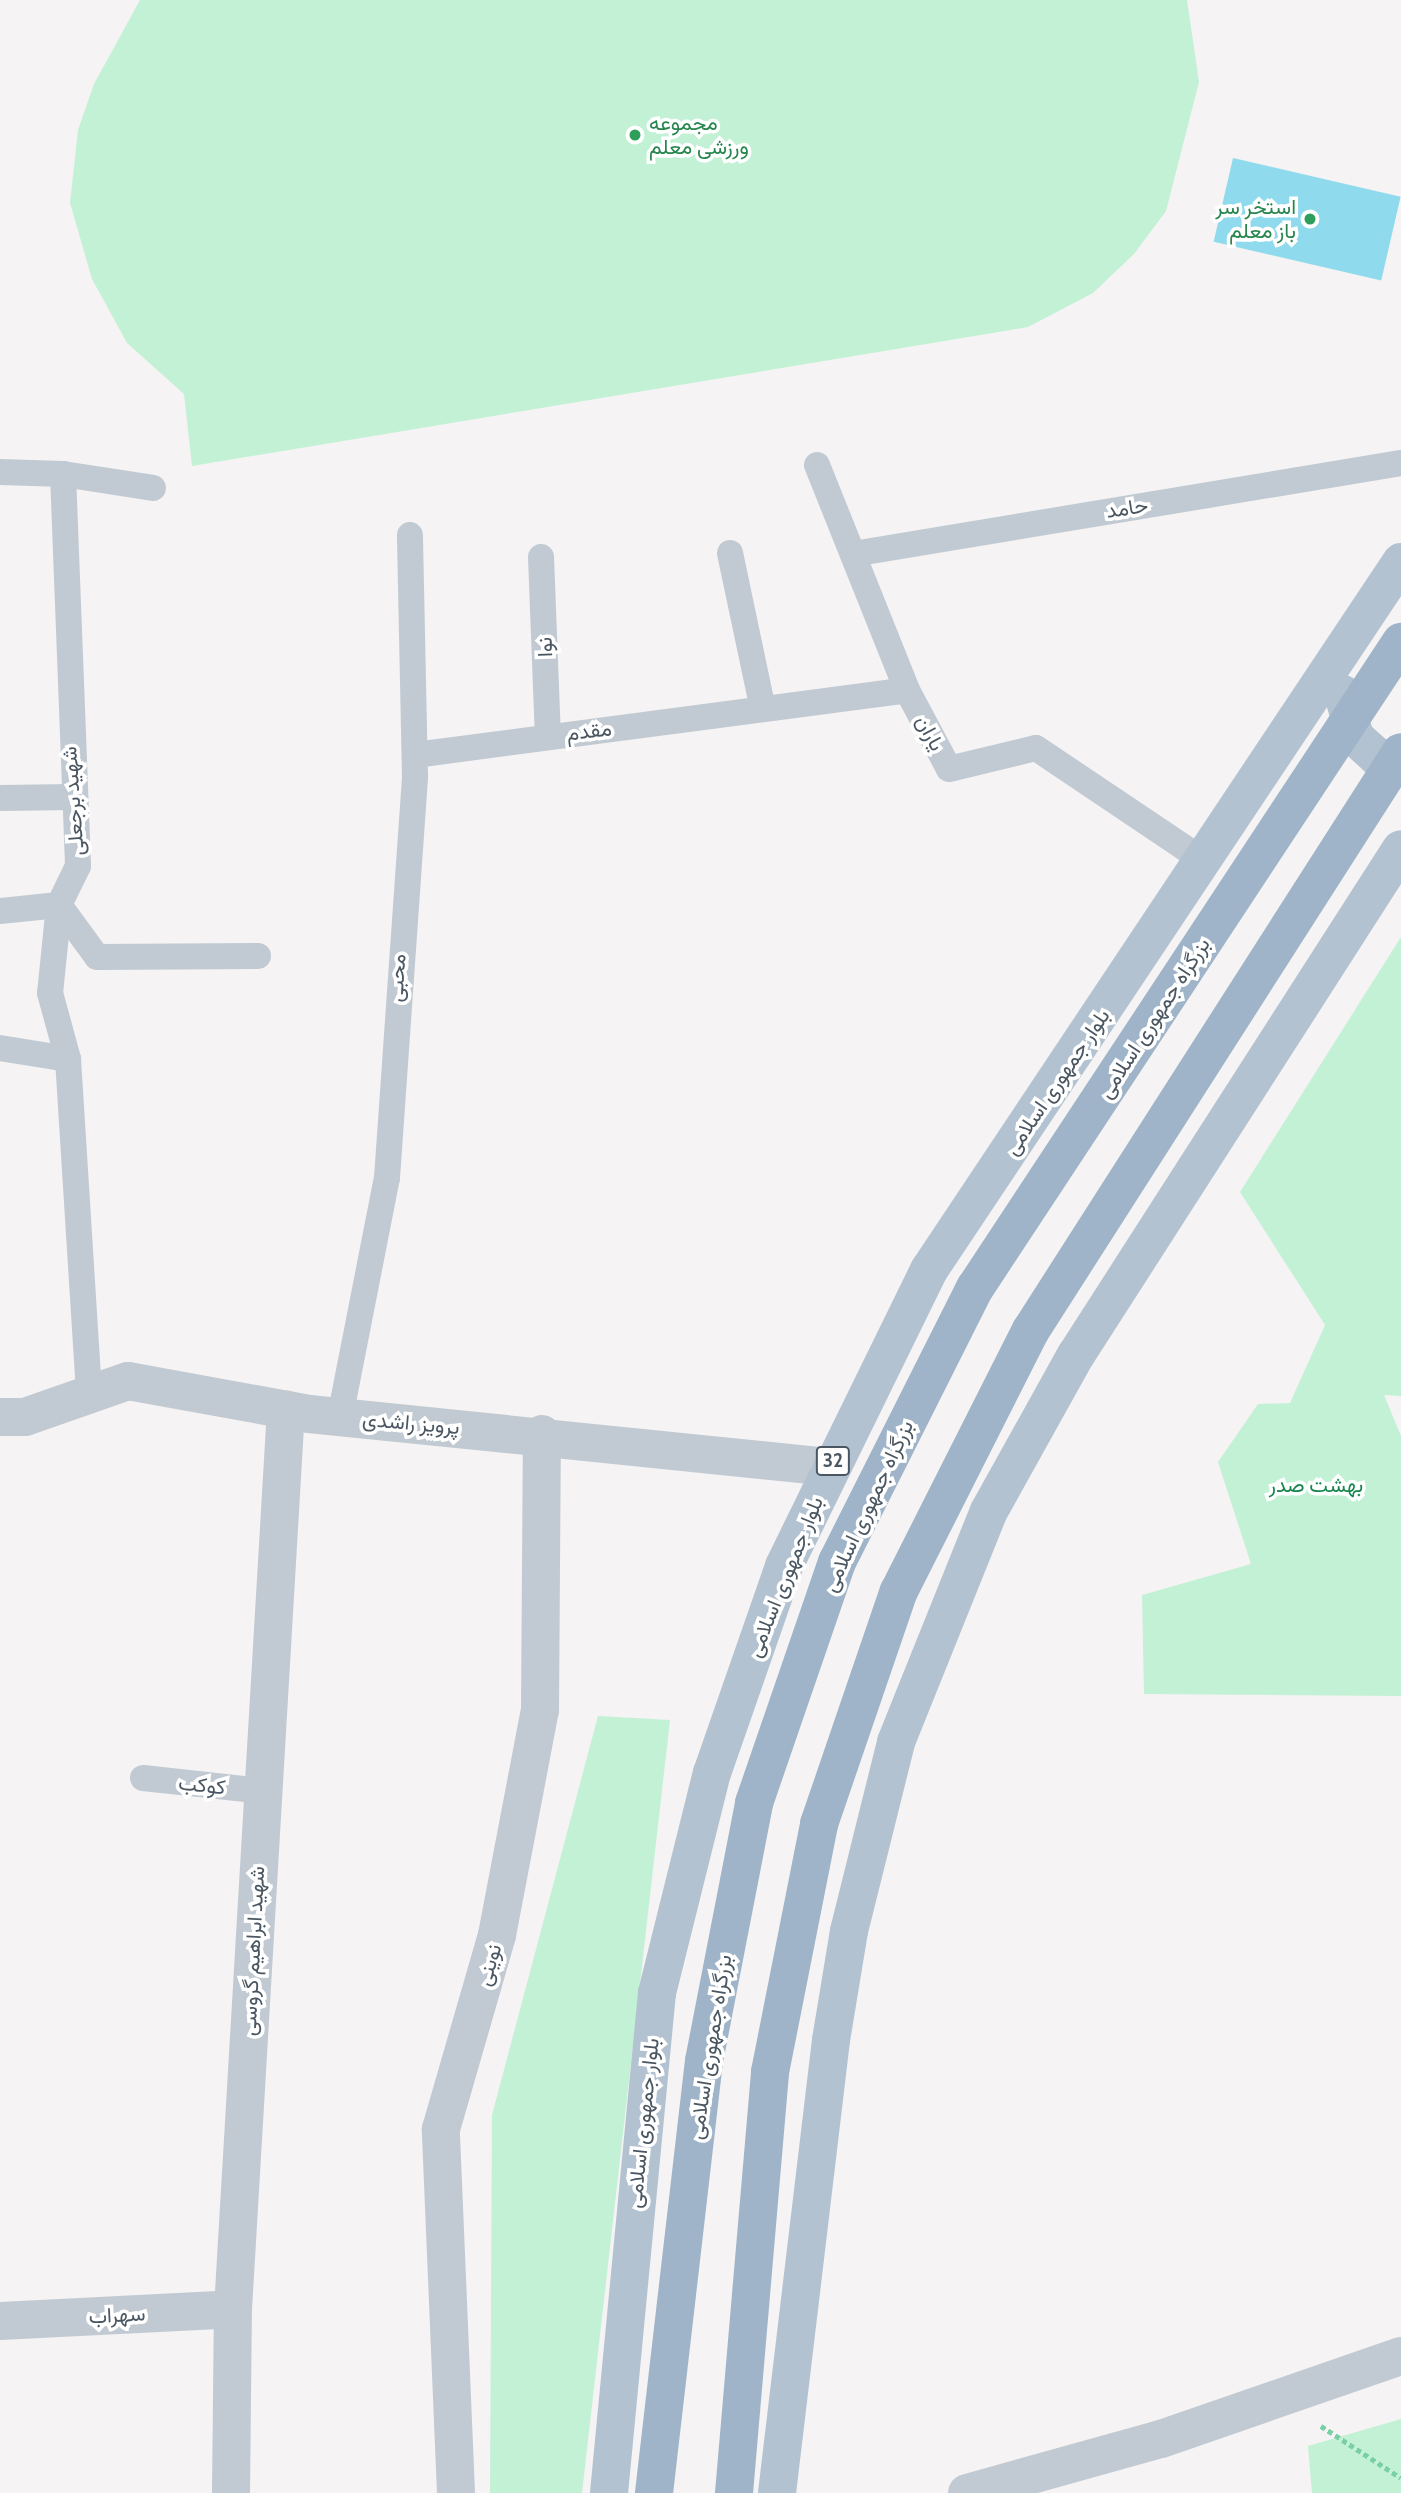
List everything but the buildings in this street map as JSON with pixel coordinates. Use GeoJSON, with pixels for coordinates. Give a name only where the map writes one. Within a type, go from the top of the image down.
{"type":"FeatureCollection","features":[{"type":"Feature","properties":{"kind":"highway","name":"بزرگراه جمهوری اسلامی"},"geometry":{"type":"LineString","coordinates":[[654,2493],[704,2061],[754,1803],[837,1562],[975,1288],[1401,642]]}},
{"type":"Feature","properties":{"kind":"highway"},"geometry":{"type":"LineString","coordinates":[[734,2493],[770,2072],[819,1824],[899,1591],[1031,1330],[1401,752]]}},
{"type":"Feature","properties":{"kind":"main road","name":"بلوار جمهوری اسلامی"},"geometry":{"type":"LineString","coordinates":[[609,2493],[657,1993],[712,1773],[784,1566],[830,1467],[929,1270],[1401,562]]}},
{"type":"Feature","properties":{"kind":"main road"},"geometry":{"type":"LineString","coordinates":[[1343,650],[1342,689],[1355,737],[1377,757],[1401,761]]}},
{"type":"Feature","properties":{"kind":"main road"},"geometry":{"type":"LineString","coordinates":[[776,2493],[831,2040],[849,1931],[896,1742],[989,1511],[1076,1355],[1401,849]]}},
{"type":"Feature","properties":{"kind":"street","name":"پرویز راشدی"},"geometry":{"type":"LineString","coordinates":[[0,1418],[25,1417],[128,1381],[286,1410],[340,1417],[542,1434],[830,1467]]}},
{"type":"Feature","properties":{"kind":"street","name":"شهید ابراهیم گروسی"},"geometry":{"type":"LineString","coordinates":[[231,2493],[233,2309],[286,1410]]}},
{"type":"Feature","properties":{"kind":"street","name":"نوینی"},"geometry":{"type":"LineString","coordinates":[[456,2493],[442,2129],[498,1935],[540,1710],[542,1434]]}},
{"type":"Feature","properties":{"kind":"street","name":"سهراب"},"geometry":{"type":"LineString","coordinates":[[0,2321],[233,2309]]}},
{"type":"Feature","properties":{"kind":"street"},"geometry":{"type":"LineString","coordinates":[[967,2493],[1161,2440],[1401,2356]]}},
{"type":"Feature","properties":{"kind":"lane","name":"حامد"},"geometry":{"type":"LineString","coordinates":[[853,554],[1401,463]]}},
{"type":"Feature","properties":{"kind":"lane","name":"یاران"},"geometry":{"type":"LineString","coordinates":[[817,464],[907,690],[948,769],[1036,748],[1204,861]]}},
{"type":"Feature","properties":{"kind":"lane"},"geometry":{"type":"LineString","coordinates":[[0,472],[63,474],[153,488]]}},
{"type":"Feature","properties":{"kind":"lane","name":"شهید برجعلی"},"geometry":{"type":"LineString","coordinates":[[63,474],[73,797],[78,866],[59,905],[50,993],[68,1059],[89,1395]]}},
{"type":"Feature","properties":{"kind":"lane","name":"محبی"},"geometry":{"type":"LineString","coordinates":[[340,1417],[387,1178],[415,755],[410,535]]}},
{"type":"Feature","properties":{"kind":"lane"},"geometry":{"type":"LineString","coordinates":[[730,553],[763,709]]}},
{"type":"Feature","properties":{"kind":"lane","name":"نوا"},"geometry":{"type":"LineString","coordinates":[[541,557],[548,737]]}},
{"type":"Feature","properties":{"kind":"lane","name":"مقدم"},"geometry":{"type":"LineString","coordinates":[[415,755],[907,690]]}},
{"type":"Feature","properties":{"kind":"lane"},"geometry":{"type":"LineString","coordinates":[[0,798],[73,797]]}},
{"type":"Feature","properties":{"kind":"lane"},"geometry":{"type":"LineString","coordinates":[[0,911],[59,905],[97,957],[258,956]]}},
{"type":"Feature","properties":{"kind":"lane"},"geometry":{"type":"LineString","coordinates":[[0,1048],[68,1059]]}},
{"type":"Feature","properties":{"kind":"lane","name":"کوکب"},"geometry":{"type":"LineString","coordinates":[[143,1778],[262,1791]]}},
{"type":"Feature","properties":{"kind":"path"},"geometry":{"type":"LineString","coordinates":[[1280,2398],[1401,2478]]}},
{"type":"Feature","properties":{"kind":"green space"},"geometry":{"type":"Polygon","coordinates":[[[140,0],[1187,0],[1199,82],[1166,211],[1134,254],[1093,293],[1028,327],[192,466],[184,394],[127,343],[92,279],[70,203],[78,130],[94,84],[140,0]]]}},
{"type":"Feature","properties":{"kind":"green space","name":"بهشت صدر"},"geometry":{"type":"Polygon","coordinates":[[[1401,937],[1401,1396],[1384,1395],[1401,1436],[1401,1696],[1144,1694],[1142,1595],[1251,1564],[1218,1462],[1258,1404],[1290,1403],[1325,1325],[1240,1192],[1401,937]]]}},
{"type":"Feature","properties":{"kind":"green space"},"geometry":{"type":"Polygon","coordinates":[[[598,1716],[670,1720],[582,2493],[490,2493],[492,2115],[598,1716]]]}},
{"type":"Feature","properties":{"kind":"green space"},"geometry":{"type":"Polygon","coordinates":[[[1401,2419],[1401,2493],[1312,2493],[1308,2446],[1401,2419]]]}},
{"type":"Feature","properties":{"kind":"water","name":"استخر سر باز معلم"},"geometry":{"type":"Polygon","coordinates":[[[1233,158],[1401,197],[1381,280],[1214,242],[1233,158]]]}},
{"type":"Feature","properties":{"kind":"place","name":"مجموعه ورزشی معلم"},"geometry":{"type":"Point","coordinates":[635,135]}},
{"type":"Feature","properties":{"kind":"place","name":"استخر سر باز معلم"},"geometry":{"type":"Point","coordinates":[1310,219]}}]}
